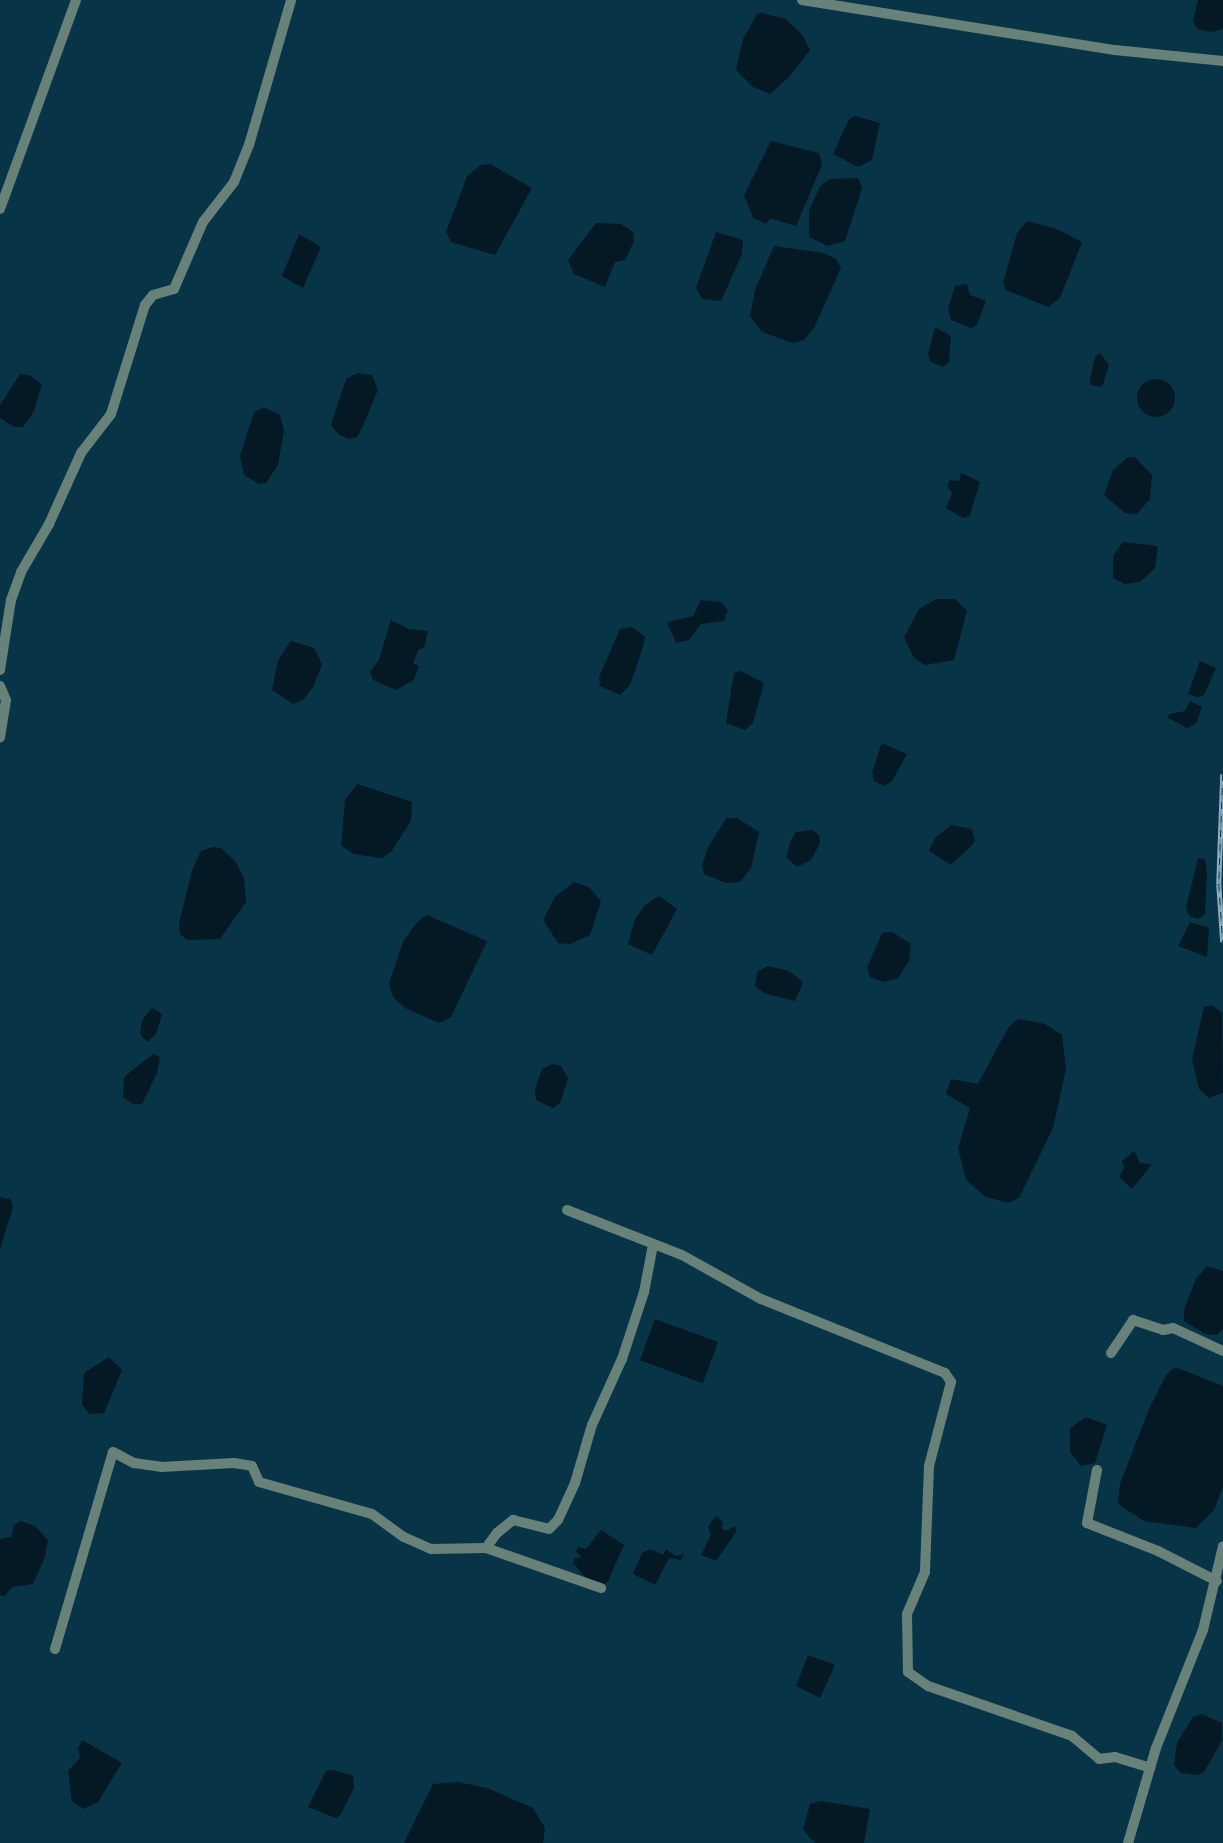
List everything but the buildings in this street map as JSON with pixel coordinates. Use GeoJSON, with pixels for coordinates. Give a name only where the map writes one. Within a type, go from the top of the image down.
{"type":"FeatureCollection","features":[{"type":"Feature","properties":{"kind":"street"},"geometry":{"type":"LineString","coordinates":[[0,209],[76,0]]}},
{"type":"Feature","properties":{"kind":"street"},"geometry":{"type":"LineString","coordinates":[[0,670],[11,600],[21,572],[49,524],[81,453],[111,414],[145,305],[153,295],[174,289],[203,222],[234,182],[249,144],[291,0]]}},
{"type":"Feature","properties":{"kind":"street"},"geometry":{"type":"LineString","coordinates":[[802,0],[1115,50],[1223,61]]}},
{"type":"Feature","properties":{"kind":"street"},"geometry":{"type":"LineString","coordinates":[[0,686],[6,700],[0,738]]}},
{"type":"Feature","properties":{"kind":"street"},"geometry":{"type":"LineString","coordinates":[[567,1210],[682,1255],[761,1299],[945,1373],[951,1382],[929,1466],[925,1572],[907,1614],[908,1672],[928,1686],[1072,1736],[1099,1759],[1115,1757],[1150,1768]]}},
{"type":"Feature","properties":{"kind":"street"},"geometry":{"type":"LineString","coordinates":[[486,1548],[496,1533],[513,1520],[549,1529],[558,1520],[575,1483],[592,1425],[622,1359],[644,1292],[653,1245]]}},
{"type":"Feature","properties":{"kind":"street"},"geometry":{"type":"LineString","coordinates":[[1111,1353],[1133,1320],[1163,1330],[1173,1328],[1223,1351]]}},
{"type":"Feature","properties":{"kind":"street"},"geometry":{"type":"LineString","coordinates":[[55,1649],[113,1452],[134,1463],[161,1467],[234,1463],[252,1466],[259,1482],[372,1514],[404,1537],[431,1549],[486,1548],[601,1588]]}},
{"type":"Feature","properties":{"kind":"street"},"geometry":{"type":"LineString","coordinates":[[1097,1470],[1086,1523],[1158,1551],[1216,1581]]}},
{"type":"Feature","properties":{"kind":"street"},"geometry":{"type":"LineString","coordinates":[[1128,1843],[1150,1768],[1203,1630],[1223,1546]]}},
{"type":"Feature","properties":{"kind":"water"},"geometry":{"type":"Polygon","coordinates":[[[1198,0],[1223,0],[1223,29],[1211,32],[1197,29],[1193,21],[1198,0]]]}},
{"type":"Feature","properties":{"kind":"water"},"geometry":{"type":"Polygon","coordinates":[[[762,13],[786,19],[803,36],[810,50],[789,77],[770,94],[753,87],[736,70],[743,39],[757,14],[762,13]]]}},
{"type":"Feature","properties":{"kind":"water"},"geometry":{"type":"Polygon","coordinates":[[[855,116],[880,123],[872,160],[858,167],[833,154],[849,119],[855,116]]]}},
{"type":"Feature","properties":{"kind":"water"},"geometry":{"type":"Polygon","coordinates":[[[771,141],[819,153],[822,165],[796,226],[770,218],[766,224],[753,218],[744,195],[771,141]]]}},
{"type":"Feature","properties":{"kind":"water"},"geometry":{"type":"Polygon","coordinates":[[[490,164],[532,188],[495,255],[451,242],[446,232],[467,176],[481,165],[490,164]]]}},
{"type":"Feature","properties":{"kind":"water"},"geometry":{"type":"Polygon","coordinates":[[[858,178],[862,188],[845,241],[828,246],[809,237],[809,211],[820,186],[830,179],[858,178]]]}},
{"type":"Feature","properties":{"kind":"water"},"geometry":{"type":"Polygon","coordinates":[[[1027,221],[1057,229],[1082,242],[1060,298],[1048,307],[1006,290],[1003,283],[1017,233],[1027,221]]]}},
{"type":"Feature","properties":{"kind":"water"},"geometry":{"type":"Polygon","coordinates":[[[596,223],[621,224],[633,232],[634,241],[625,260],[615,262],[605,287],[574,274],[568,260],[596,223]]]}},
{"type":"Feature","properties":{"kind":"water"},"geometry":{"type":"Polygon","coordinates":[[[716,232],[743,240],[742,254],[721,301],[702,299],[696,288],[716,232]]]}},
{"type":"Feature","properties":{"kind":"water"},"geometry":{"type":"Polygon","coordinates":[[[299,234],[321,247],[303,288],[282,276],[299,234]]]}},
{"type":"Feature","properties":{"kind":"water"},"geometry":{"type":"Polygon","coordinates":[[[774,246],[824,253],[836,259],[841,268],[814,328],[804,340],[793,343],[762,332],[750,316],[755,290],[774,246]]]}},
{"type":"Feature","properties":{"kind":"water"},"geometry":{"type":"Polygon","coordinates":[[[967,284],[970,295],[986,301],[977,325],[971,328],[951,320],[948,309],[955,286],[967,284]]]}},
{"type":"Feature","properties":{"kind":"water"},"geometry":{"type":"Polygon","coordinates":[[[935,327],[951,336],[949,362],[943,367],[931,362],[928,354],[935,327]]]}},
{"type":"Feature","properties":{"kind":"water"},"geometry":{"type":"Polygon","coordinates":[[[1100,353],[1109,365],[1102,387],[1090,385],[1095,357],[1100,353]]]}},
{"type":"Feature","properties":{"kind":"water"},"geometry":{"type":"Polygon","coordinates":[[[358,373],[372,375],[378,390],[357,437],[349,439],[339,435],[331,425],[346,379],[358,373]]]}},
{"type":"Feature","properties":{"kind":"water"},"geometry":{"type":"Polygon","coordinates":[[[20,374],[29,375],[42,384],[34,411],[23,427],[14,427],[0,418],[0,405],[20,374]]]}},
{"type":"Feature","properties":{"kind":"water"},"geometry":{"type":"Polygon","coordinates":[[[1156,379],[1169,385],[1175,398],[1169,411],[1156,417],[1143,411],[1137,398],[1143,385],[1156,379]]]}},
{"type":"Feature","properties":{"kind":"water"},"geometry":{"type":"Polygon","coordinates":[[[264,407],[280,415],[284,430],[278,465],[266,483],[259,484],[244,475],[240,456],[254,412],[264,407]]]}},
{"type":"Feature","properties":{"kind":"water"},"geometry":{"type":"Polygon","coordinates":[[[1135,457],[1152,475],[1150,499],[1137,514],[1125,513],[1104,495],[1113,470],[1127,458],[1135,457]]]}},
{"type":"Feature","properties":{"kind":"water"},"geometry":{"type":"Polygon","coordinates":[[[961,473],[980,482],[970,515],[963,518],[946,508],[952,493],[947,486],[950,480],[959,481],[961,473]]]}},
{"type":"Feature","properties":{"kind":"water"},"geometry":{"type":"Polygon","coordinates":[[[1123,542],[1158,546],[1155,568],[1140,582],[1125,584],[1113,578],[1113,556],[1123,542]]]}},
{"type":"Feature","properties":{"kind":"water"},"geometry":{"type":"Polygon","coordinates":[[[937,599],[955,599],[967,611],[954,660],[925,665],[914,658],[904,637],[919,609],[937,599]]]}},
{"type":"Feature","properties":{"kind":"water"},"geometry":{"type":"Polygon","coordinates":[[[701,600],[720,602],[728,610],[724,621],[701,624],[689,640],[676,643],[667,622],[693,616],[701,600]]]}},
{"type":"Feature","properties":{"kind":"water"},"geometry":{"type":"Polygon","coordinates":[[[391,620],[409,629],[428,631],[424,648],[419,649],[413,663],[419,666],[414,680],[396,690],[373,680],[370,672],[379,660],[391,620]]]}},
{"type":"Feature","properties":{"kind":"water"},"geometry":{"type":"Polygon","coordinates":[[[632,627],[645,637],[630,685],[620,695],[600,686],[599,677],[620,629],[632,627]]]}},
{"type":"Feature","properties":{"kind":"water"},"geometry":{"type":"Polygon","coordinates":[[[291,641],[314,648],[322,664],[313,687],[303,700],[293,704],[272,690],[278,660],[291,641]]]}},
{"type":"Feature","properties":{"kind":"water"},"geometry":{"type":"Polygon","coordinates":[[[1200,661],[1216,668],[1204,695],[1198,697],[1188,694],[1200,661]]]}},
{"type":"Feature","properties":{"kind":"water"},"geometry":{"type":"Polygon","coordinates":[[[741,671],[764,683],[753,723],[745,730],[726,723],[734,673],[741,671]]]}},
{"type":"Feature","properties":{"kind":"water"},"geometry":{"type":"Polygon","coordinates":[[[1190,701],[1202,707],[1196,724],[1187,728],[1168,718],[1169,714],[1185,711],[1190,701]]]}},
{"type":"Feature","properties":{"kind":"water"},"geometry":{"type":"Polygon","coordinates":[[[882,743],[907,754],[892,781],[884,786],[874,781],[872,772],[882,743]]]}},
{"type":"Feature","properties":{"kind":"water"},"geometry":{"type":"Polygon","coordinates":[[[357,784],[412,802],[411,821],[391,852],[382,858],[353,854],[341,845],[345,800],[357,784]]]}},
{"type":"Feature","properties":{"kind":"water"},"geometry":{"type":"Polygon","coordinates":[[[726,818],[737,818],[759,832],[751,868],[740,882],[726,883],[704,874],[702,865],[708,848],[726,818]]]}},
{"type":"Feature","properties":{"kind":"water"},"geometry":{"type":"Polygon","coordinates":[[[951,825],[972,829],[975,842],[951,865],[929,851],[935,838],[951,825]]]}},
{"type":"Feature","properties":{"kind":"water"},"geometry":{"type":"Polygon","coordinates":[[[812,830],[819,835],[820,843],[811,860],[797,867],[786,857],[791,840],[796,832],[812,830]]]}},
{"type":"Feature","properties":{"kind":"water"},"geometry":{"type":"Polygon","coordinates":[[[213,847],[221,848],[236,862],[244,878],[246,902],[220,939],[187,940],[180,934],[179,924],[192,870],[201,851],[213,847]]]}},
{"type":"Feature","properties":{"kind":"water"},"geometry":{"type":"Polygon","coordinates":[[[1198,858],[1205,859],[1207,874],[1205,914],[1198,919],[1189,916],[1186,907],[1198,858]]]}},
{"type":"Feature","properties":{"kind":"water"},"geometry":{"type":"Polygon","coordinates":[[[574,882],[589,887],[601,901],[590,935],[570,944],[558,943],[543,920],[555,897],[574,882]]]}},
{"type":"Feature","properties":{"kind":"water"},"geometry":{"type":"Polygon","coordinates":[[[659,896],[677,909],[652,955],[628,944],[635,919],[645,905],[659,896]]]}},
{"type":"Feature","properties":{"kind":"water"},"geometry":{"type":"Polygon","coordinates":[[[427,915],[487,941],[451,1017],[439,1023],[405,1008],[393,997],[389,983],[403,942],[417,922],[427,915]]]}},
{"type":"Feature","properties":{"kind":"water"},"geometry":{"type":"Polygon","coordinates":[[[1190,922],[1209,928],[1207,957],[1178,946],[1190,922]]]}},
{"type":"Feature","properties":{"kind":"water"},"geometry":{"type":"Polygon","coordinates":[[[892,932],[911,944],[909,961],[898,978],[884,982],[870,977],[867,968],[882,933],[892,932]]]}},
{"type":"Feature","properties":{"kind":"water"},"geometry":{"type":"Polygon","coordinates":[[[768,966],[789,971],[803,982],[795,1001],[764,993],[755,986],[757,972],[768,966]]]}},
{"type":"Feature","properties":{"kind":"water"},"geometry":{"type":"Polygon","coordinates":[[[1212,1005],[1222,1013],[1223,1093],[1209,1098],[1199,1089],[1192,1059],[1204,1007],[1212,1005]]]}},
{"type":"Feature","properties":{"kind":"water"},"geometry":{"type":"Polygon","coordinates":[[[152,1008],[162,1014],[156,1034],[147,1042],[140,1034],[142,1020],[152,1008]]]}},
{"type":"Feature","properties":{"kind":"water"},"geometry":{"type":"Polygon","coordinates":[[[1018,1019],[1045,1024],[1062,1035],[1066,1069],[1053,1128],[1019,1198],[1009,1203],[986,1197],[966,1180],[958,1148],[970,1108],[946,1094],[951,1079],[978,1084],[1008,1028],[1018,1019]]]}},
{"type":"Feature","properties":{"kind":"water"},"geometry":{"type":"Polygon","coordinates":[[[153,1054],[160,1057],[157,1073],[142,1104],[133,1104],[123,1097],[124,1077],[153,1054]]]}},
{"type":"Feature","properties":{"kind":"water"},"geometry":{"type":"Polygon","coordinates":[[[552,1064],[561,1066],[568,1078],[560,1103],[553,1108],[536,1100],[535,1088],[542,1069],[552,1064]]]}},
{"type":"Feature","properties":{"kind":"water"},"geometry":{"type":"Polygon","coordinates":[[[1134,1151],[1140,1163],[1152,1164],[1132,1189],[1119,1177],[1124,1168],[1122,1161],[1134,1151]]]}},
{"type":"Feature","properties":{"kind":"water"},"geometry":{"type":"Polygon","coordinates":[[[0,1197],[10,1199],[13,1207],[0,1249],[0,1197]]]}},
{"type":"Feature","properties":{"kind":"water"},"geometry":{"type":"Polygon","coordinates":[[[1207,1266],[1223,1271],[1223,1329],[1217,1335],[1205,1334],[1184,1321],[1184,1309],[1196,1279],[1207,1266]]]}},
{"type":"Feature","properties":{"kind":"water"},"geometry":{"type":"Polygon","coordinates":[[[655,1319],[718,1342],[703,1383],[640,1360],[655,1319]]]}},
{"type":"Feature","properties":{"kind":"water"},"geometry":{"type":"Polygon","coordinates":[[[109,1357],[122,1370],[104,1413],[89,1414],[82,1404],[84,1373],[109,1357]]]}},
{"type":"Feature","properties":{"kind":"water"},"geometry":{"type":"Polygon","coordinates":[[[1175,1367],[1223,1386],[1223,1487],[1214,1510],[1196,1528],[1144,1521],[1118,1504],[1120,1484],[1149,1409],[1166,1375],[1175,1367]]]}},
{"type":"Feature","properties":{"kind":"water"},"geometry":{"type":"Polygon","coordinates":[[[1086,1417],[1107,1425],[1095,1463],[1081,1466],[1070,1452],[1070,1428],[1086,1417]]]}},
{"type":"Feature","properties":{"kind":"water"},"geometry":{"type":"Polygon","coordinates":[[[716,1516],[723,1522],[722,1529],[726,1531],[735,1526],[736,1532],[716,1561],[701,1555],[711,1535],[708,1527],[716,1516]]]}},
{"type":"Feature","properties":{"kind":"water"},"geometry":{"type":"Polygon","coordinates":[[[21,1521],[35,1526],[48,1540],[45,1557],[33,1584],[12,1587],[5,1596],[0,1595],[0,1539],[11,1537],[14,1525],[21,1521]]]}},
{"type":"Feature","properties":{"kind":"water"},"geometry":{"type":"Polygon","coordinates":[[[601,1530],[624,1545],[608,1581],[603,1585],[586,1578],[573,1563],[574,1559],[582,1557],[576,1552],[578,1547],[586,1549],[601,1530]]]}},
{"type":"Feature","properties":{"kind":"water"},"geometry":{"type":"Polygon","coordinates":[[[650,1549],[663,1555],[666,1549],[676,1556],[684,1554],[681,1560],[669,1558],[655,1585],[633,1574],[642,1553],[650,1549]]]}},
{"type":"Feature","properties":{"kind":"water"},"geometry":{"type":"Polygon","coordinates":[[[808,1655],[835,1665],[820,1698],[796,1686],[808,1655]]]}},
{"type":"Feature","properties":{"kind":"water"},"geometry":{"type":"Polygon","coordinates":[[[1202,1714],[1222,1723],[1222,1740],[1204,1772],[1197,1775],[1181,1773],[1174,1765],[1177,1743],[1193,1717],[1202,1714]]]}},
{"type":"Feature","properties":{"kind":"water"},"geometry":{"type":"Polygon","coordinates":[[[82,1740],[122,1763],[98,1802],[84,1809],[72,1802],[68,1771],[80,1758],[78,1748],[82,1740]]]}},
{"type":"Feature","properties":{"kind":"water"},"geometry":{"type":"Polygon","coordinates":[[[334,1770],[353,1776],[354,1788],[341,1814],[336,1818],[308,1807],[326,1771],[334,1770]]]}},
{"type":"Feature","properties":{"kind":"water"},"geometry":{"type":"Polygon","coordinates":[[[458,1782],[487,1788],[533,1808],[545,1828],[543,1843],[404,1843],[433,1784],[458,1782]]]}},
{"type":"Feature","properties":{"kind":"water"},"geometry":{"type":"Polygon","coordinates":[[[821,1801],[870,1809],[864,1843],[816,1843],[809,1837],[803,1829],[810,1804],[821,1801]]]}},
{"type":"Feature","properties":{"kind":"railway"},"geometry":{"type":"LineString","coordinates":[[1223,774],[1219,884],[1223,942]]}}]}
